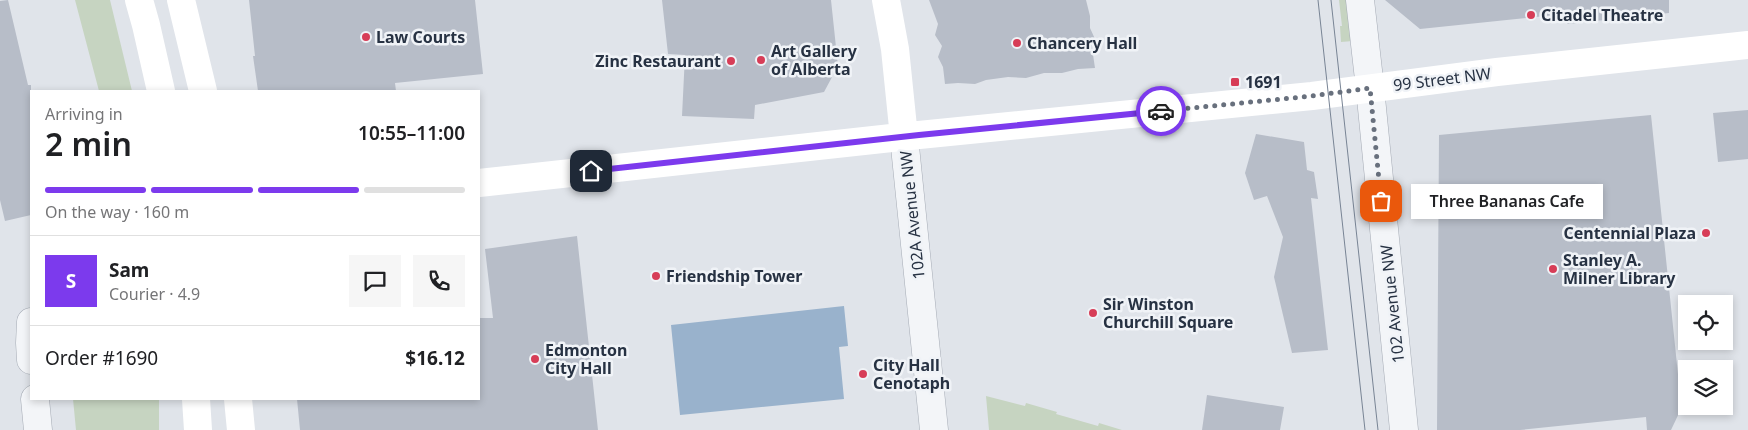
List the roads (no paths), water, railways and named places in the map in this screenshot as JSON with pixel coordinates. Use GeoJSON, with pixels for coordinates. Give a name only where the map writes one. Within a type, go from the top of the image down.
{"type":"FeatureCollection","features":[{"type":"Feature","properties":{"kind":"street"},"geometry":{"type":"LineString","coordinates":[[138,0],[146,25],[161,90]]}},
{"type":"Feature","properties":{"kind":"street"},"geometry":{"type":"LineString","coordinates":[[181,0],[203,90]]}},
{"type":"Feature","properties":{"kind":"street","name":"102A Avenue NW"},"geometry":{"type":"LineString","coordinates":[[886,0],[895,49],[934,430]]}},
{"type":"Feature","properties":{"kind":"street","name":"102 Avenue NW"},"geometry":{"type":"LineString","coordinates":[[1360,0],[1404,430]]}},
{"type":"Feature","properties":{"kind":"street","name":"99 Street NW"},"geometry":{"type":"LineString","coordinates":[[480,183],[904,137],[1312,96],[1748,45]]}},
{"type":"Feature","properties":{"kind":"street"},"geometry":{"type":"LineString","coordinates":[[35,400],[38,430]]}},
{"type":"Feature","properties":{"kind":"street"},"geometry":{"type":"LineString","coordinates":[[196,400],[198,430]]}},
{"type":"Feature","properties":{"kind":"street"},"geometry":{"type":"LineString","coordinates":[[238,400],[241,430]]}},
{"type":"Feature","properties":{"kind":"water"},"geometry":{"type":"Polygon","coordinates":[[[844,306],[848,346],[839,347],[844,399],[680,415],[671,325],[844,306]]]}},
{"type":"Feature","properties":{"kind":"tram line"},"geometry":{"type":"LineString","coordinates":[[1318,0],[1365,430]]}},
{"type":"Feature","properties":{"kind":"tram line"},"geometry":{"type":"LineString","coordinates":[[1331,0],[1378,430]]}},
{"type":"Feature","properties":{"kind":"place","name":"Citadel Theatre"},"geometry":{"type":"Point","coordinates":[1531,15]}},
{"type":"Feature","properties":{"kind":"place","name":"Law Courts"},"geometry":{"type":"Point","coordinates":[366,37]}},
{"type":"Feature","properties":{"kind":"place","name":"Chancery Hall"},"geometry":{"type":"Point","coordinates":[1017,43]}},
{"type":"Feature","properties":{"kind":"place","name":"Art Gallery of Alberta"},"geometry":{"type":"Point","coordinates":[761,60]}},
{"type":"Feature","properties":{"kind":"place","name":"Zinc Restaurant"},"geometry":{"type":"Point","coordinates":[731,61]}},
{"type":"Feature","properties":{"kind":"place","name":"1691"},"geometry":{"type":"Point","coordinates":[1235,82]}},
{"type":"Feature","properties":{"kind":"place","name":"Three Bananas Cafe"},"geometry":{"type":"Point","coordinates":[1381,201]}},
{"type":"Feature","properties":{"kind":"place","name":"Centennial Plaza"},"geometry":{"type":"Point","coordinates":[1706,233]}},
{"type":"Feature","properties":{"kind":"place","name":"Stanley A. Milner Library"},"geometry":{"type":"Point","coordinates":[1553,269]}},
{"type":"Feature","properties":{"kind":"place","name":"Friendship Tower"},"geometry":{"type":"Point","coordinates":[656,276]}},
{"type":"Feature","properties":{"kind":"place","name":"Sir Winston Churchill Square"},"geometry":{"type":"Point","coordinates":[1093,313]}},
{"type":"Feature","properties":{"kind":"place","name":"Edmonton City Hall"},"geometry":{"type":"Point","coordinates":[535,359]}},
{"type":"Feature","properties":{"kind":"place","name":"City Hall Cenotaph"},"geometry":{"type":"Point","coordinates":[863,374]}}]}
